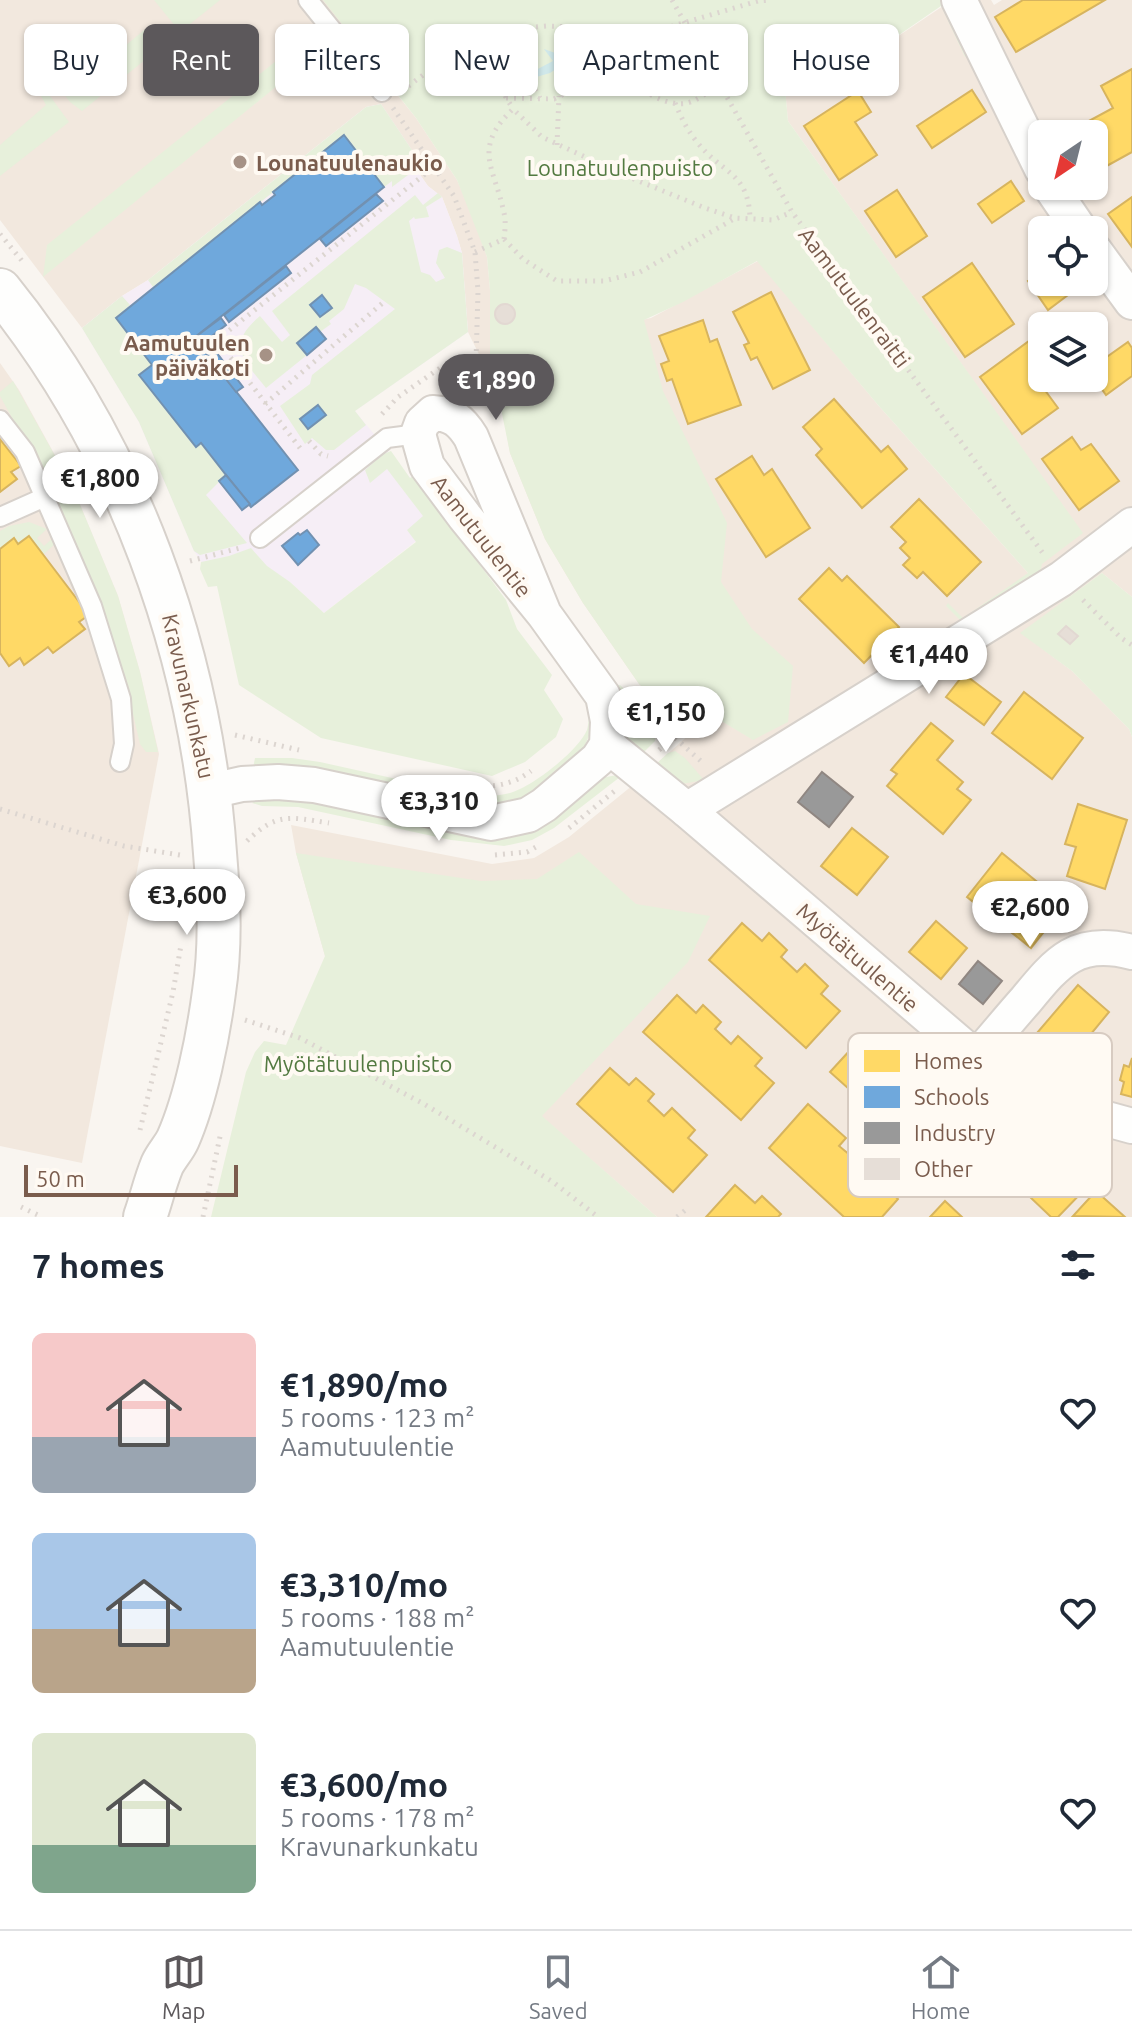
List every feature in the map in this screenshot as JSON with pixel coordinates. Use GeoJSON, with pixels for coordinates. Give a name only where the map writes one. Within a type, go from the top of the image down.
{"type":"FeatureCollection","features":[{"type":"Feature","properties":{"kind":"street"},"geometry":{"type":"LineString","coordinates":[[959,0],[1028,140]]}},
{"type":"Feature","properties":{"kind":"street"},"geometry":{"type":"LineString","coordinates":[[1108,269],[1132,302]]}},
{"type":"Feature","properties":{"kind":"street","name":"Kravunarkunkatu"},"geometry":{"type":"LineString","coordinates":[[0,290],[35,336],[75,399],[137,521],[171,617],[211,791],[220,939],[214,994],[205,1045],[157,1142],[163,1163],[145,1217]]}},
{"type":"Feature","properties":{"kind":"street","name":"Aamutuulentie"},"geometry":{"type":"LineString","coordinates":[[544,614],[471,437],[462,422],[447,414],[433,413],[422,423],[418,434],[427,466],[544,614],[603,696],[608,721],[607,745]]}},
{"type":"Feature","properties":{"kind":"street"},"geometry":{"type":"LineString","coordinates":[[687,810],[1061,579],[1132,525]]}},
{"type":"Feature","properties":{"kind":"street"},"geometry":{"type":"LineString","coordinates":[[211,791],[242,784],[278,782],[314,785],[467,819],[491,823],[511,821],[544,805],[598,759],[607,745]]}},
{"type":"Feature","properties":{"kind":"street","name":"Myötätuulentie"},"geometry":{"type":"LineString","coordinates":[[607,745],[947,1033]]}},
{"type":"Feature","properties":{"kind":"street"},"geometry":{"type":"LineString","coordinates":[[997,1033],[1056,964],[1078,952],[1110,946],[1132,952]]}},
{"type":"Feature","properties":{"kind":"street","name":"Myötätuulentie"},"geometry":{"type":"LineString","coordinates":[[1112,1121],[1132,1126]]}},
{"type":"Feature","properties":{"kind":"street","name":"Kravunarkunkatu"},"geometry":{"type":"LineString","coordinates":[[157,1142],[183,1170],[174,1217]]}},
{"type":"Feature","properties":{"kind":"lane"},"geometry":{"type":"LineString","coordinates":[[308,0],[385,97]]}},
{"type":"Feature","properties":{"kind":"lane"},"geometry":{"type":"LineString","coordinates":[[0,420],[25,452],[92,606],[121,699],[124,744],[120,762]]}},
{"type":"Feature","properties":{"kind":"lane"},"geometry":{"type":"LineString","coordinates":[[260,538],[387,438],[418,434]]}},
{"type":"Feature","properties":{"kind":"lane"},"geometry":{"type":"LineString","coordinates":[[0,517],[45,497]]}},
{"type":"Feature","properties":{"kind":"path","name":"Aamutuulenraitti"},"geometry":{"type":"LineString","coordinates":[[672,0],[685,24]]}},
{"type":"Feature","properties":{"kind":"path"},"geometry":{"type":"LineString","coordinates":[[685,24],[758,1],[771,0]]}},
{"type":"Feature","properties":{"kind":"path"},"geometry":{"type":"LineString","coordinates":[[425,71],[385,97],[454,196],[475,252],[478,291],[476,361],[490,416]]}},
{"type":"Feature","properties":{"kind":"path"},"geometry":{"type":"LineString","coordinates":[[506,98],[554,99],[559,96]]}},
{"type":"Feature","properties":{"kind":"path"},"geometry":{"type":"LineString","coordinates":[[557,145],[559,96]]}},
{"type":"Feature","properties":{"kind":"path"},"geometry":{"type":"LineString","coordinates":[[655,96],[675,103],[688,103],[700,96]]}},
{"type":"Feature","properties":{"kind":"path","name":"Aamutuulenraitti"},"geometry":{"type":"LineString","coordinates":[[728,96],[792,212],[830,266],[961,439],[1061,579],[1132,645]]}},
{"type":"Feature","properties":{"kind":"path"},"geometry":{"type":"LineString","coordinates":[[506,98],[542,137],[624,175],[735,218],[773,220],[792,212]]}},
{"type":"Feature","properties":{"kind":"path"},"geometry":{"type":"LineString","coordinates":[[675,103],[685,126],[698,144],[737,179],[749,195],[750,219]]}},
{"type":"Feature","properties":{"kind":"path"},"geometry":{"type":"LineString","coordinates":[[513,109],[496,125],[489,142],[489,161],[505,215],[504,239],[523,259],[557,281],[604,281],[640,272],[735,218]]}},
{"type":"Feature","properties":{"kind":"path"},"geometry":{"type":"LineString","coordinates":[[300,448],[217,340],[435,166]]}},
{"type":"Feature","properties":{"kind":"path"},"geometry":{"type":"LineString","coordinates":[[475,252],[504,239]]}},
{"type":"Feature","properties":{"kind":"path"},"geometry":{"type":"LineString","coordinates":[[265,404],[385,301]]}},
{"type":"Feature","properties":{"kind":"path"},"geometry":{"type":"LineString","coordinates":[[190,561],[230,552],[260,538]]}},
{"type":"Feature","properties":{"kind":"path"},"geometry":{"type":"LineString","coordinates":[[629,683],[674,737],[728,785]]}},
{"type":"Feature","properties":{"kind":"path"},"geometry":{"type":"LineString","coordinates":[[0,809],[124,846],[182,855]]}},
{"type":"Feature","properties":{"kind":"path"},"geometry":{"type":"LineString","coordinates":[[157,1142],[173,992]]}},
{"type":"Feature","properties":{"kind":"path"},"geometry":{"type":"LineString","coordinates":[[245,1020],[300,1038],[449,1118],[553,1182],[598,1217]]}},
{"type":"Feature","properties":{"kind":"path"},"geometry":{"type":"LineString","coordinates":[[23,1217],[21,1207],[42,1217]]}},
{"type":"Feature","properties":{"kind":"path"},"geometry":{"type":"LineString","coordinates":[[677,1217],[688,1208]]}},
{"type":"Feature","properties":{"kind":"shaded area"},"geometry":{"type":"Polygon","coordinates":[[[0,0],[605,0],[538,28],[538,24],[425,24],[425,74],[409,81],[409,24],[275,24],[275,96],[398,96],[457,180],[473,216],[487,257],[490,354],[651,318],[758,261],[878,405],[1028,573],[1082,533],[788,121],[786,96],[899,96],[899,36],[946,4],[945,0],[991,0],[994,5],[1002,0],[1132,0],[1132,597],[1102,573],[1021,633],[1072,671],[1129,729],[1132,737],[1132,1217],[657,1217],[541,1116],[325,956],[291,825],[492,864],[534,858],[569,837],[691,733],[639,684],[583,603],[545,539],[510,453],[500,397],[468,332],[462,253],[457,236],[442,197],[428,186],[416,169],[381,104],[366,107],[148,280],[82,328],[0,220],[0,0]]]}},
{"type":"Feature","properties":{"kind":"shaded area","name":"Aamutuulen päiväkoti"},"geometry":{"type":"Polygon","coordinates":[[[381,104],[420,162],[416,169],[428,186],[442,197],[457,236],[462,253],[468,332],[355,411],[444,519],[324,613],[290,582],[217,585],[194,551],[139,422],[82,328],[148,280],[366,107],[381,104]]]}},
{"type":"Feature","properties":{"kind":"shaded area"},"geometry":{"type":"Polygon","coordinates":[[[0,363],[19,390],[73,488],[118,596],[159,754],[82,1163],[0,1146],[0,363]]]}},
{"type":"Feature","properties":{"kind":"green space"},"geometry":{"type":"Polygon","coordinates":[[[154,0],[220,0],[190,24],[174,24],[154,0]]]}},
{"type":"Feature","properties":{"kind":"green space","name":"Lounatuulenpuisto"},"geometry":{"type":"Polygon","coordinates":[[[323,0],[948,0],[973,51],[965,57],[941,6],[899,35],[899,24],[764,24],[764,96],[786,96],[788,121],[1083,533],[1042,564],[1040,572],[964,624],[946,606],[948,603],[963,618],[1028,573],[878,405],[757,261],[644,320],[663,391],[727,523],[721,582],[752,629],[793,666],[788,722],[753,740],[708,713],[672,714],[639,684],[583,603],[545,539],[510,453],[490,355],[487,257],[457,180],[399,96],[409,96],[409,24],[342,24],[323,0]]]}},
{"type":"Feature","properties":{"kind":"green space"},"geometry":{"type":"Polygon","coordinates":[[[143,31],[143,61],[127,74],[127,44],[143,31]]]}},
{"type":"Feature","properties":{"kind":"green space"},"geometry":{"type":"Polygon","coordinates":[[[275,62],[275,87],[43,277],[47,245],[232,96],[259,96],[259,75],[275,62]]]}},
{"type":"Feature","properties":{"kind":"green space"},"geometry":{"type":"Polygon","coordinates":[[[41,96],[50,96],[69,122],[0,176],[0,145],[46,105],[41,96]]]}},
{"type":"Feature","properties":{"kind":"green space"},"geometry":{"type":"Polygon","coordinates":[[[65,96],[100,96],[82,111],[65,96]]]}},
{"type":"Feature","properties":{"kind":"green space"},"geometry":{"type":"Polygon","coordinates":[[[381,104],[420,162],[416,169],[392,187],[392,181],[384,187],[344,136],[153,287],[148,280],[366,107],[381,104]]]}},
{"type":"Feature","properties":{"kind":"green space"},"geometry":{"type":"Polygon","coordinates":[[[438,193],[442,197],[426,207],[429,217],[414,217],[409,221],[421,272],[430,275],[436,282],[445,278],[436,263],[439,250],[447,247],[462,253],[468,332],[355,411],[366,425],[334,450],[326,450],[312,438],[305,444],[280,406],[310,384],[312,375],[395,309],[366,288],[355,284],[344,309],[329,321],[331,324],[320,332],[316,327],[297,343],[307,355],[266,388],[245,360],[241,344],[243,335],[260,316],[282,342],[290,335],[272,311],[415,195],[423,205],[438,193]]]}},
{"type":"Feature","properties":{"kind":"green space"},"geometry":{"type":"Polygon","coordinates":[[[122,296],[130,305],[116,318],[152,365],[140,375],[195,447],[201,443],[226,475],[206,495],[247,543],[200,555],[194,551],[139,422],[82,328],[122,296]]]}},
{"type":"Feature","properties":{"kind":"green space"},"geometry":{"type":"Polygon","coordinates":[[[13,381],[73,488],[118,596],[140,672],[158,752],[146,752],[140,744],[130,701],[93,585],[41,470],[0,396],[0,392],[13,381]]]}},
{"type":"Feature","properties":{"kind":"green space"},"geometry":{"type":"Polygon","coordinates":[[[391,451],[410,478],[417,473],[454,530],[506,600],[517,629],[552,675],[544,690],[563,719],[556,737],[525,762],[492,776],[321,738],[239,685],[217,586],[208,587],[200,569],[201,562],[251,548],[267,566],[324,613],[416,542],[407,530],[423,516],[387,469],[370,483],[365,470],[391,451]]]}},
{"type":"Feature","properties":{"kind":"green space"},"geometry":{"type":"Polygon","coordinates":[[[29,522],[47,529],[37,538],[44,546],[55,536],[59,540],[43,555],[29,536],[18,544],[14,539],[0,549],[0,531],[29,522]]]}},
{"type":"Feature","properties":{"kind":"green space"},"geometry":{"type":"Polygon","coordinates":[[[1102,573],[1132,597],[1132,737],[1129,729],[1072,671],[1020,633],[1102,573]]]}},
{"type":"Feature","properties":{"kind":"green space"},"geometry":{"type":"Polygon","coordinates":[[[620,685],[643,711],[655,734],[655,741],[641,755],[627,743],[615,687],[620,685]]]}},
{"type":"Feature","properties":{"kind":"green space"},"geometry":{"type":"Polygon","coordinates":[[[590,705],[592,729],[582,752],[524,801],[484,809],[253,768],[255,758],[292,758],[473,796],[505,794],[542,776],[574,748],[587,730],[590,705]]]}},
{"type":"Feature","properties":{"kind":"green space"},"geometry":{"type":"Polygon","coordinates":[[[675,751],[704,780],[682,784],[654,766],[668,753],[675,751]]]}},
{"type":"Feature","properties":{"kind":"green space"},"geometry":{"type":"Polygon","coordinates":[[[620,777],[554,828],[532,840],[504,846],[451,840],[298,807],[252,803],[262,797],[291,795],[482,835],[596,779],[620,777]]]}},
{"type":"Feature","properties":{"kind":"green space","name":"Myötätuulenpuisto"},"geometry":{"type":"Polygon","coordinates":[[[579,852],[636,904],[710,916],[688,962],[542,1116],[657,1217],[211,1217],[246,1072],[264,1041],[286,1045],[325,956],[296,853],[481,881],[537,879],[579,852]]]}},
{"type":"Feature","properties":{"kind":"water"},"geometry":{"type":"Polygon","coordinates":[[[544,49],[554,53],[554,70],[538,77],[538,69],[553,61],[544,49]]]}},
{"type":"Feature","properties":{"kind":"building: Homes"},"geometry":{"type":"Polygon","coordinates":[[[1023,0],[1105,0],[1016,52],[995,17],[1023,0]]]}},
{"type":"Feature","properties":{"kind":"building: Homes"},"geometry":{"type":"Polygon","coordinates":[[[1132,69],[1132,152],[1108,165],[1108,120],[1091,120],[1113,108],[1101,86],[1132,69]]]}},
{"type":"Feature","properties":{"kind":"building: Homes"},"geometry":{"type":"Polygon","coordinates":[[[972,90],[986,112],[932,148],[917,126],[972,90]]]}},
{"type":"Feature","properties":{"kind":"building: Homes"},"geometry":{"type":"Polygon","coordinates":[[[850,96],[861,96],[871,112],[855,122],[877,155],[839,180],[804,126],[850,96]]]}},
{"type":"Feature","properties":{"kind":"building: Homes"},"geometry":{"type":"Polygon","coordinates":[[[1011,181],[1024,201],[992,223],[978,204],[1011,181]]]}},
{"type":"Feature","properties":{"kind":"building: Homes"},"geometry":{"type":"Polygon","coordinates":[[[897,190],[927,236],[896,257],[865,211],[897,190]]]}},
{"type":"Feature","properties":{"kind":"building: Homes"},"geometry":{"type":"Polygon","coordinates":[[[1132,197],[1132,247],[1108,214],[1132,197]]]}},
{"type":"Feature","properties":{"kind":"building: Homes"},"geometry":{"type":"Polygon","coordinates":[[[972,263],[1014,324],[965,357],[923,297],[972,263]]]}},
{"type":"Feature","properties":{"kind":"building: Homes"},"geometry":{"type":"Polygon","coordinates":[[[771,292],[810,370],[773,389],[757,357],[751,360],[744,345],[749,343],[733,312],[771,292]]]}},
{"type":"Feature","properties":{"kind":"building: Homes"},"geometry":{"type":"Polygon","coordinates":[[[1038,296],[1067,296],[1048,310],[1038,296]]]}},
{"type":"Feature","properties":{"kind":"building: Homes"},"geometry":{"type":"Polygon","coordinates":[[[703,320],[710,342],[717,339],[741,405],[688,424],[672,379],[667,381],[661,364],[669,361],[659,336],[703,320]]]}},
{"type":"Feature","properties":{"kind":"building: Homes"},"geometry":{"type":"Polygon","coordinates":[[[1028,342],[1028,392],[1046,392],[1058,408],[1022,434],[980,377],[1028,342]]]}},
{"type":"Feature","properties":{"kind":"building: Homes"},"geometry":{"type":"Polygon","coordinates":[[[1128,342],[1132,348],[1132,376],[1106,395],[1104,392],[1108,392],[1108,356],[1128,342]]]}},
{"type":"Feature","properties":{"kind":"building: Homes"},"geometry":{"type":"Polygon","coordinates":[[[834,399],[881,452],[888,446],[907,469],[862,508],[816,455],[822,449],[803,427],[834,399]]]}},
{"type":"Feature","properties":{"kind":"building: Homes"},"geometry":{"type":"Polygon","coordinates":[[[1072,437],[1081,450],[1091,444],[1119,481],[1079,510],[1042,459],[1072,437]]]}},
{"type":"Feature","properties":{"kind":"building: Homes"},"geometry":{"type":"Polygon","coordinates":[[[0,439],[21,466],[11,472],[17,479],[0,492],[0,439]]]}},
{"type":"Feature","properties":{"kind":"building: Homes"},"geometry":{"type":"Polygon","coordinates":[[[752,456],[764,475],[772,469],[810,528],[766,557],[716,479],[752,456]]]}},
{"type":"Feature","properties":{"kind":"building: Homes"},"geometry":{"type":"Polygon","coordinates":[[[919,499],[981,562],[947,596],[923,572],[917,578],[903,565],[910,558],[900,548],[906,542],[891,527],[919,499]]]}},
{"type":"Feature","properties":{"kind":"building: Homes"},"geometry":{"type":"Polygon","coordinates":[[[29,536],[89,615],[79,622],[85,629],[53,653],[48,647],[24,665],[20,658],[9,666],[0,653],[0,549],[14,538],[18,544],[29,536]]]}},
{"type":"Feature","properties":{"kind":"building: Homes"},"geometry":{"type":"Polygon","coordinates":[[[829,568],[842,581],[847,576],[899,627],[864,663],[799,599],[829,568]]]}},
{"type":"Feature","properties":{"kind":"building: Homes"},"geometry":{"type":"Polygon","coordinates":[[[964,674],[1001,702],[984,725],[946,697],[964,674]]]}},
{"type":"Feature","properties":{"kind":"building: Homes"},"geometry":{"type":"Polygon","coordinates":[[[1024,692],[1083,738],[1052,779],[992,733],[1024,692]]]}},
{"type":"Feature","properties":{"kind":"building: Homes"},"geometry":{"type":"Polygon","coordinates":[[[931,723],[953,741],[937,760],[963,782],[957,789],[971,800],[943,834],[887,786],[897,774],[891,770],[931,723]]]}},
{"type":"Feature","properties":{"kind":"building: Homes"},"geometry":{"type":"Polygon","coordinates":[[[1078,804],[1127,820],[1105,889],[1067,876],[1076,847],[1065,844],[1078,804]]]}},
{"type":"Feature","properties":{"kind":"building: Homes"},"geometry":{"type":"Polygon","coordinates":[[[852,828],[888,857],[857,895],[821,866],[852,828]]]}},
{"type":"Feature","properties":{"kind":"building: Homes"},"geometry":{"type":"Polygon","coordinates":[[[1002,853],[1047,890],[1028,913],[1047,928],[1031,948],[967,897],[1002,853]]]}},
{"type":"Feature","properties":{"kind":"building: Homes"},"geometry":{"type":"Polygon","coordinates":[[[936,921],[967,948],[941,979],[909,952],[936,921]]]}},
{"type":"Feature","properties":{"kind":"building: Homes"},"geometry":{"type":"Polygon","coordinates":[[[742,923],[762,941],[769,933],[787,950],[781,957],[797,972],[805,964],[828,986],[821,994],[840,1011],[806,1048],[709,960],[742,923]]]}},
{"type":"Feature","properties":{"kind":"building: Homes"},"geometry":{"type":"Polygon","coordinates":[[[1078,985],[1109,1012],[1092,1033],[1037,1033],[1078,985]]]}},
{"type":"Feature","properties":{"kind":"building: Homes"},"geometry":{"type":"Polygon","coordinates":[[[677,995],[696,1013],[703,1005],[721,1022],[715,1029],[731,1044],[738,1036],[762,1058],[755,1066],[774,1083],[741,1120],[643,1032],[677,995]]]}},
{"type":"Feature","properties":{"kind":"building: Homes"},"geometry":{"type":"Polygon","coordinates":[[[848,1052],[848,1088],[830,1072],[848,1052]]]}},
{"type":"Feature","properties":{"kind":"building: Homes"},"geometry":{"type":"Polygon","coordinates":[[[1132,1058],[1132,1097],[1121,1094],[1124,1082],[1120,1080],[1124,1065],[1129,1067],[1132,1058]]]}},
{"type":"Feature","properties":{"kind":"building: Homes"},"geometry":{"type":"Polygon","coordinates":[[[610,1068],[629,1085],[636,1078],[654,1094],[648,1101],[664,1116],[672,1108],[695,1130],[688,1138],[707,1155],[673,1192],[577,1104],[610,1068]]]}},
{"type":"Feature","properties":{"kind":"building: Homes"},"geometry":{"type":"Polygon","coordinates":[[[808,1104],[846,1138],[839,1146],[848,1153],[848,1197],[898,1199],[882,1217],[844,1217],[769,1148],[808,1104]]]}},
{"type":"Feature","properties":{"kind":"building: Homes"},"geometry":{"type":"Polygon","coordinates":[[[735,1185],[755,1203],[762,1196],[781,1214],[778,1217],[706,1217],[735,1185]]]}},
{"type":"Feature","properties":{"kind":"building: Homes"},"geometry":{"type":"Polygon","coordinates":[[[1030,1197],[1077,1197],[1058,1217],[1051,1217],[1030,1197]]]}},
{"type":"Feature","properties":{"kind":"building: Homes"},"geometry":{"type":"Polygon","coordinates":[[[1090,1197],[1103,1197],[1125,1217],[1073,1216],[1090,1197]]]}},
{"type":"Feature","properties":{"kind":"building: Homes"},"geometry":{"type":"Polygon","coordinates":[[[945,1201],[962,1217],[930,1217],[945,1201]]]}},
{"type":"Feature","properties":{"kind":"building: Schools"},"geometry":{"type":"Polygon","coordinates":[[[344,135],[384,187],[194,338],[298,470],[251,507],[201,443],[196,447],[139,375],[152,365],[116,318],[260,202],[262,205],[275,195],[273,192],[344,135]]]}},
{"type":"Feature","properties":{"kind":"building: Schools"},"geometry":{"type":"Polygon","coordinates":[[[376,194],[383,201],[326,246],[320,239],[376,194]]]}},
{"type":"Feature","properties":{"kind":"building: Schools"},"geometry":{"type":"Polygon","coordinates":[[[286,266],[291,273],[229,322],[224,315],[286,266]]]}},
{"type":"Feature","properties":{"kind":"building: Schools"},"geometry":{"type":"Polygon","coordinates":[[[322,295],[332,308],[320,317],[310,305],[322,295]]]}},
{"type":"Feature","properties":{"kind":"building: Schools"},"geometry":{"type":"Polygon","coordinates":[[[221,318],[226,325],[207,340],[243,387],[236,392],[194,338],[221,318]]]}},
{"type":"Feature","properties":{"kind":"building: Schools"},"geometry":{"type":"Polygon","coordinates":[[[316,327],[326,339],[307,355],[297,343],[316,327]]]}},
{"type":"Feature","properties":{"kind":"building: Schools"},"geometry":{"type":"Polygon","coordinates":[[[318,405],[326,415],[308,429],[300,419],[318,405]]]}},
{"type":"Feature","properties":{"kind":"building: Schools"},"geometry":{"type":"Polygon","coordinates":[[[226,475],[250,504],[242,510],[219,481],[226,475]]]}},
{"type":"Feature","properties":{"kind":"building: Schools"},"geometry":{"type":"Polygon","coordinates":[[[307,530],[319,545],[298,565],[282,546],[307,530]]]}},
{"type":"Feature","properties":{"kind":"building: Industry"},"geometry":{"type":"Polygon","coordinates":[[[822,772],[853,797],[829,827],[798,802],[822,772]]]}},
{"type":"Feature","properties":{"kind":"building: Industry"},"geometry":{"type":"Polygon","coordinates":[[[978,961],[1002,981],[983,1004],[959,984],[978,961]]]}},
{"type":"Feature","properties":{"kind":"building: Other"},"geometry":{"type":"Polygon","coordinates":[[[501,304],[509,304],[515,314],[509,324],[501,324],[495,318],[495,310],[501,304]]]}},
{"type":"Feature","properties":{"kind":"building: Other"},"geometry":{"type":"Polygon","coordinates":[[[1066,626],[1078,636],[1070,644],[1058,634],[1066,626]]]}},
{"type":"Feature","properties":{"kind":"place","name":"Lounatuulenaukio"},"geometry":{"type":"Point","coordinates":[240,162]}},
{"type":"Feature","properties":{"kind":"place","name":"Aamutuulen päiväkoti"},"geometry":{"type":"Point","coordinates":[266,355]}}]}
